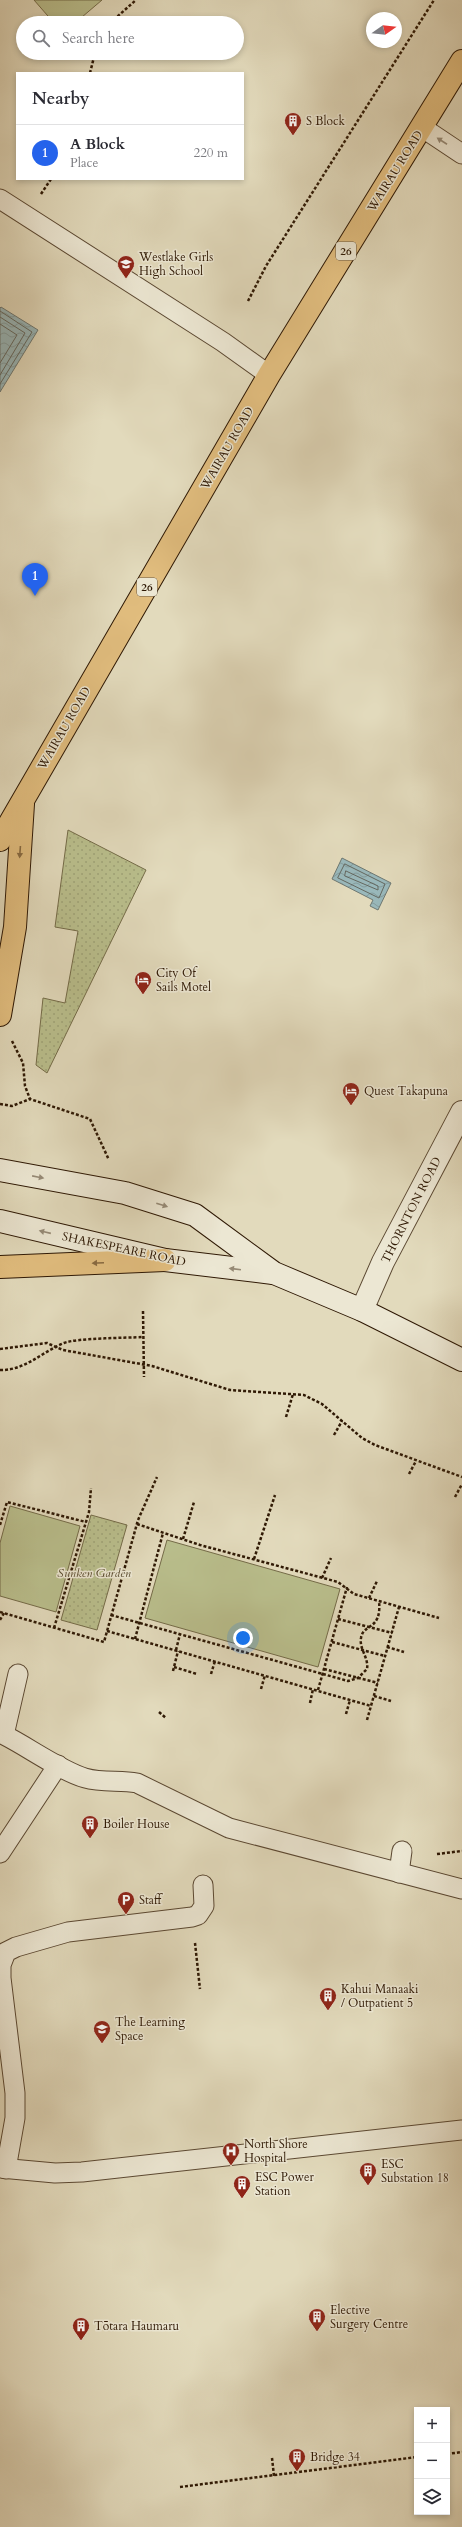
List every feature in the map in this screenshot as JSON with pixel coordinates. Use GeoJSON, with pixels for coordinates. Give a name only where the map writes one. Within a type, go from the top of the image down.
{"type":"FeatureCollection","features":[{"type":"Feature","properties":{"kind":"main road","name":"WAIRAU ROAD"},"geometry":{"type":"LineString","coordinates":[[0,840],[269,375],[459,72]]}},
{"type":"Feature","properties":{"kind":"main road"},"geometry":{"type":"LineString","coordinates":[[0,1015],[15,927],[23,799]]}},
{"type":"Feature","properties":{"kind":"main road","name":"THORNTON ROAD"},"geometry":{"type":"LineString","coordinates":[[362,1310],[384,1262],[462,1112]]}},
{"type":"Feature","properties":{"kind":"main road","name":"SHAKESPEARE ROAD"},"geometry":{"type":"LineString","coordinates":[[0,1170],[125,1193],[195,1216],[274,1273],[362,1310],[462,1360]]}},
{"type":"Feature","properties":{"kind":"main road","name":"SHAKESPEARE ROAD"},"geometry":{"type":"LineString","coordinates":[[0,1221],[165,1260],[274,1273]]}},
{"type":"Feature","properties":{"kind":"main road"},"geometry":{"type":"LineString","coordinates":[[0,1267],[165,1260]]}},
{"type":"Feature","properties":{"kind":"lane"},"geometry":{"type":"LineString","coordinates":[[423,128],[462,154]]}},
{"type":"Feature","properties":{"kind":"lane"},"geometry":{"type":"LineString","coordinates":[[0,199],[223,342],[269,375]]}},
{"type":"Feature","properties":{"kind":"lane"},"geometry":{"type":"LineString","coordinates":[[18,1674],[2,1734],[58,1765],[85,1778],[137,1783],[229,1828],[462,1889]]}},
{"type":"Feature","properties":{"kind":"lane"},"geometry":{"type":"LineString","coordinates":[[0,1853],[58,1765]]}},
{"type":"Feature","properties":{"kind":"lane"},"geometry":{"type":"LineString","coordinates":[[399,1873],[402,1851]]}},
{"type":"Feature","properties":{"kind":"lane"},"geometry":{"type":"LineString","coordinates":[[203,1885],[204,1906],[198,1915],[192,1917],[68,1932],[16,1947],[6,1952],[1,1965],[1,1978],[15,2101],[3,2168],[55,2173],[82,2172],[462,2130]]}},
{"type":"Feature","properties":{"kind":"path"},"geometry":{"type":"LineString","coordinates":[[118,16],[136,0]]}},
{"type":"Feature","properties":{"kind":"path"},"geometry":{"type":"LineString","coordinates":[[248,301],[266,266],[434,0]]}},
{"type":"Feature","properties":{"kind":"path"},"geometry":{"type":"LineString","coordinates":[[90,72],[93,60]]}},
{"type":"Feature","properties":{"kind":"path"},"geometry":{"type":"LineString","coordinates":[[12,1041],[23,1063],[25,1086],[30,1099]]}},
{"type":"Feature","properties":{"kind":"path"},"geometry":{"type":"LineString","coordinates":[[0,1104],[12,1106],[30,1099],[90,1119],[111,1165]]}},
{"type":"Feature","properties":{"kind":"path"},"geometry":{"type":"LineString","coordinates":[[143,1311],[144,1377]]}},
{"type":"Feature","properties":{"kind":"path"},"geometry":{"type":"LineString","coordinates":[[0,1370],[11,1370],[65,1342],[143,1337]]}},
{"type":"Feature","properties":{"kind":"path"},"geometry":{"type":"LineString","coordinates":[[0,1349],[41,1343],[63,1350],[143,1364],[230,1390],[293,1394],[314,1399],[362,1438],[375,1445],[462,1477]]}},
{"type":"Feature","properties":{"kind":"path"},"geometry":{"type":"LineString","coordinates":[[286,1417],[293,1394]]}},
{"type":"Feature","properties":{"kind":"path"},"geometry":{"type":"LineString","coordinates":[[334,1435],[342,1421]]}},
{"type":"Feature","properties":{"kind":"path"},"geometry":{"type":"LineString","coordinates":[[409,1474],[416,1461]]}},
{"type":"Feature","properties":{"kind":"path"},"geometry":{"type":"LineString","coordinates":[[0,1612],[104,1642],[137,1524],[157,1477]]}},
{"type":"Feature","properties":{"kind":"path"},"geometry":{"type":"LineString","coordinates":[[455,1497],[462,1484]]}},
{"type":"Feature","properties":{"kind":"path"},"geometry":{"type":"LineString","coordinates":[[54,1628],[86,1522],[91,1488]]}},
{"type":"Feature","properties":{"kind":"path"},"geometry":{"type":"LineString","coordinates":[[254,1559],[275,1495]]}},
{"type":"Feature","properties":{"kind":"path"},"geometry":{"type":"LineString","coordinates":[[0,1525],[7,1502],[86,1522]]}},
{"type":"Feature","properties":{"kind":"path"},"geometry":{"type":"LineString","coordinates":[[183,1539],[194,1502]]}},
{"type":"Feature","properties":{"kind":"path"},"geometry":{"type":"LineString","coordinates":[[137,1524],[183,1539],[322,1578],[346,1587],[354,1594],[439,1618]]}},
{"type":"Feature","properties":{"kind":"path"},"geometry":{"type":"LineString","coordinates":[[135,1639],[163,1532]]}},
{"type":"Feature","properties":{"kind":"path"},"geometry":{"type":"LineString","coordinates":[[322,1578],[331,1558]]}},
{"type":"Feature","properties":{"kind":"path"},"geometry":{"type":"LineString","coordinates":[[369,1598],[377,1581]]}},
{"type":"Feature","properties":{"kind":"path"},"geometry":{"type":"LineString","coordinates":[[318,1690],[346,1587]]}},
{"type":"Feature","properties":{"kind":"path"},"geometry":{"type":"LineString","coordinates":[[111,1615],[348,1681],[358,1678],[367,1669],[360,1640],[362,1634],[378,1620],[380,1613],[379,1601]]}},
{"type":"Feature","properties":{"kind":"path"},"geometry":{"type":"LineString","coordinates":[[367,1720],[399,1607]]}},
{"type":"Feature","properties":{"kind":"path"},"geometry":{"type":"LineString","coordinates":[[0,1620],[4,1614]]}},
{"type":"Feature","properties":{"kind":"path"},"geometry":{"type":"LineString","coordinates":[[338,1619],[392,1633]]}},
{"type":"Feature","properties":{"kind":"path"},"geometry":{"type":"LineString","coordinates":[[107,1631],[371,1706]]}},
{"type":"Feature","properties":{"kind":"path"},"geometry":{"type":"LineString","coordinates":[[173,1671],[180,1634]]}},
{"type":"Feature","properties":{"kind":"path"},"geometry":{"type":"LineString","coordinates":[[332,1642],[385,1656]]}},
{"type":"Feature","properties":{"kind":"path"},"geometry":{"type":"LineString","coordinates":[[387,1647],[404,1652]]}},
{"type":"Feature","properties":{"kind":"path"},"geometry":{"type":"LineString","coordinates":[[211,1674],[215,1661]]}},
{"type":"Feature","properties":{"kind":"path"},"geometry":{"type":"LineString","coordinates":[[174,1667],[197,1674]]}},
{"type":"Feature","properties":{"kind":"path"},"geometry":{"type":"LineString","coordinates":[[324,1669],[378,1683]]}},
{"type":"Feature","properties":{"kind":"path"},"geometry":{"type":"LineString","coordinates":[[261,1689],[265,1676]]}},
{"type":"Feature","properties":{"kind":"path"},"geometry":{"type":"LineString","coordinates":[[310,1703],[313,1689]]}},
{"type":"Feature","properties":{"kind":"path"},"geometry":{"type":"LineString","coordinates":[[374,1696],[391,1701]]}},
{"type":"Feature","properties":{"kind":"path"},"geometry":{"type":"LineString","coordinates":[[346,1714],[350,1700]]}},
{"type":"Feature","properties":{"kind":"path"},"geometry":{"type":"LineString","coordinates":[[159,1712],[166,1718]]}},
{"type":"Feature","properties":{"kind":"path"},"geometry":{"type":"LineString","coordinates":[[194,1938],[200,1989]]}},
{"type":"Feature","properties":{"kind":"path"},"geometry":{"type":"LineString","coordinates":[[450,2454],[462,2452]]}},
{"type":"Feature","properties":{"kind":"path"},"geometry":{"type":"LineString","coordinates":[[180,2487],[414,2457]]}},
{"type":"Feature","properties":{"kind":"path"},"geometry":{"type":"LineString","coordinates":[[272,2458],[274,2476]]}},
{"type":"Feature","properties":{"kind":"green space"},"geometry":{"type":"Polygon","coordinates":[[[34,0],[102,0],[83,16],[48,16],[34,0]]]}},
{"type":"Feature","properties":{"kind":"green space"},"geometry":{"type":"Polygon","coordinates":[[[68,830],[146,870],[47,1073],[36,1065],[43,998],[65,1003],[78,931],[55,927],[68,830]]]}},
{"type":"Feature","properties":{"kind":"green space"},"geometry":{"type":"Polygon","coordinates":[[[10,1506],[80,1526],[56,1612],[0,1596],[0,1543],[10,1506]]]}},
{"type":"Feature","properties":{"kind":"green space","name":"Sunken Garden"},"geometry":{"type":"Polygon","coordinates":[[[91,1515],[127,1525],[97,1630],[61,1620],[91,1515]]]}},
{"type":"Feature","properties":{"kind":"green space"},"geometry":{"type":"Polygon","coordinates":[[[167,1540],[340,1589],[318,1667],[145,1618],[167,1540]]]}},
{"type":"Feature","properties":{"kind":"water"},"geometry":{"type":"Polygon","coordinates":[[[1,307],[38,330],[0,392],[0,308],[1,307]]]}},
{"type":"Feature","properties":{"kind":"water"},"geometry":{"type":"Polygon","coordinates":[[[342,858],[391,883],[378,910],[370,906],[373,900],[332,879],[342,858]]]}},
{"type":"Feature","properties":{"kind":"place","name":"S Block"},"geometry":{"type":"Point","coordinates":[293,136]}},
{"type":"Feature","properties":{"kind":"place","name":"Westlake Girls High School"},"geometry":{"type":"Point","coordinates":[126,279]}},
{"type":"Feature","properties":{"kind":"place","name":"A Block"},"geometry":{"type":"Point","coordinates":[35,596]}},
{"type":"Feature","properties":{"kind":"place","name":"City Of Sails Motel"},"geometry":{"type":"Point","coordinates":[143,995]}},
{"type":"Feature","properties":{"kind":"place","name":"Quest Takapuna"},"geometry":{"type":"Point","coordinates":[351,1106]}},
{"type":"Feature","properties":{"kind":"place","name":"Boiler House"},"geometry":{"type":"Point","coordinates":[90,1839]}},
{"type":"Feature","properties":{"kind":"place","name":"Staff"},"geometry":{"type":"Point","coordinates":[126,1915]}},
{"type":"Feature","properties":{"kind":"place","name":"Kahui Manaaki / Outpatient 5"},"geometry":{"type":"Point","coordinates":[328,2011]}},
{"type":"Feature","properties":{"kind":"place","name":"The Learning Space"},"geometry":{"type":"Point","coordinates":[102,2044]}},
{"type":"Feature","properties":{"kind":"place","name":"North Shore Hospital"},"geometry":{"type":"Point","coordinates":[231,2166]}},
{"type":"Feature","properties":{"kind":"place","name":"ESC Substation 18"},"geometry":{"type":"Point","coordinates":[368,2186]}},
{"type":"Feature","properties":{"kind":"place","name":"ESC Power Station"},"geometry":{"type":"Point","coordinates":[242,2199]}},
{"type":"Feature","properties":{"kind":"place","name":"Elective Surgery Centre"},"geometry":{"type":"Point","coordinates":[317,2332]}},
{"type":"Feature","properties":{"kind":"place","name":"Tōtara Haumaru"},"geometry":{"type":"Point","coordinates":[81,2341]}},
{"type":"Feature","properties":{"kind":"place","name":"Bridge 34"},"geometry":{"type":"Point","coordinates":[297,2472]}}]}
